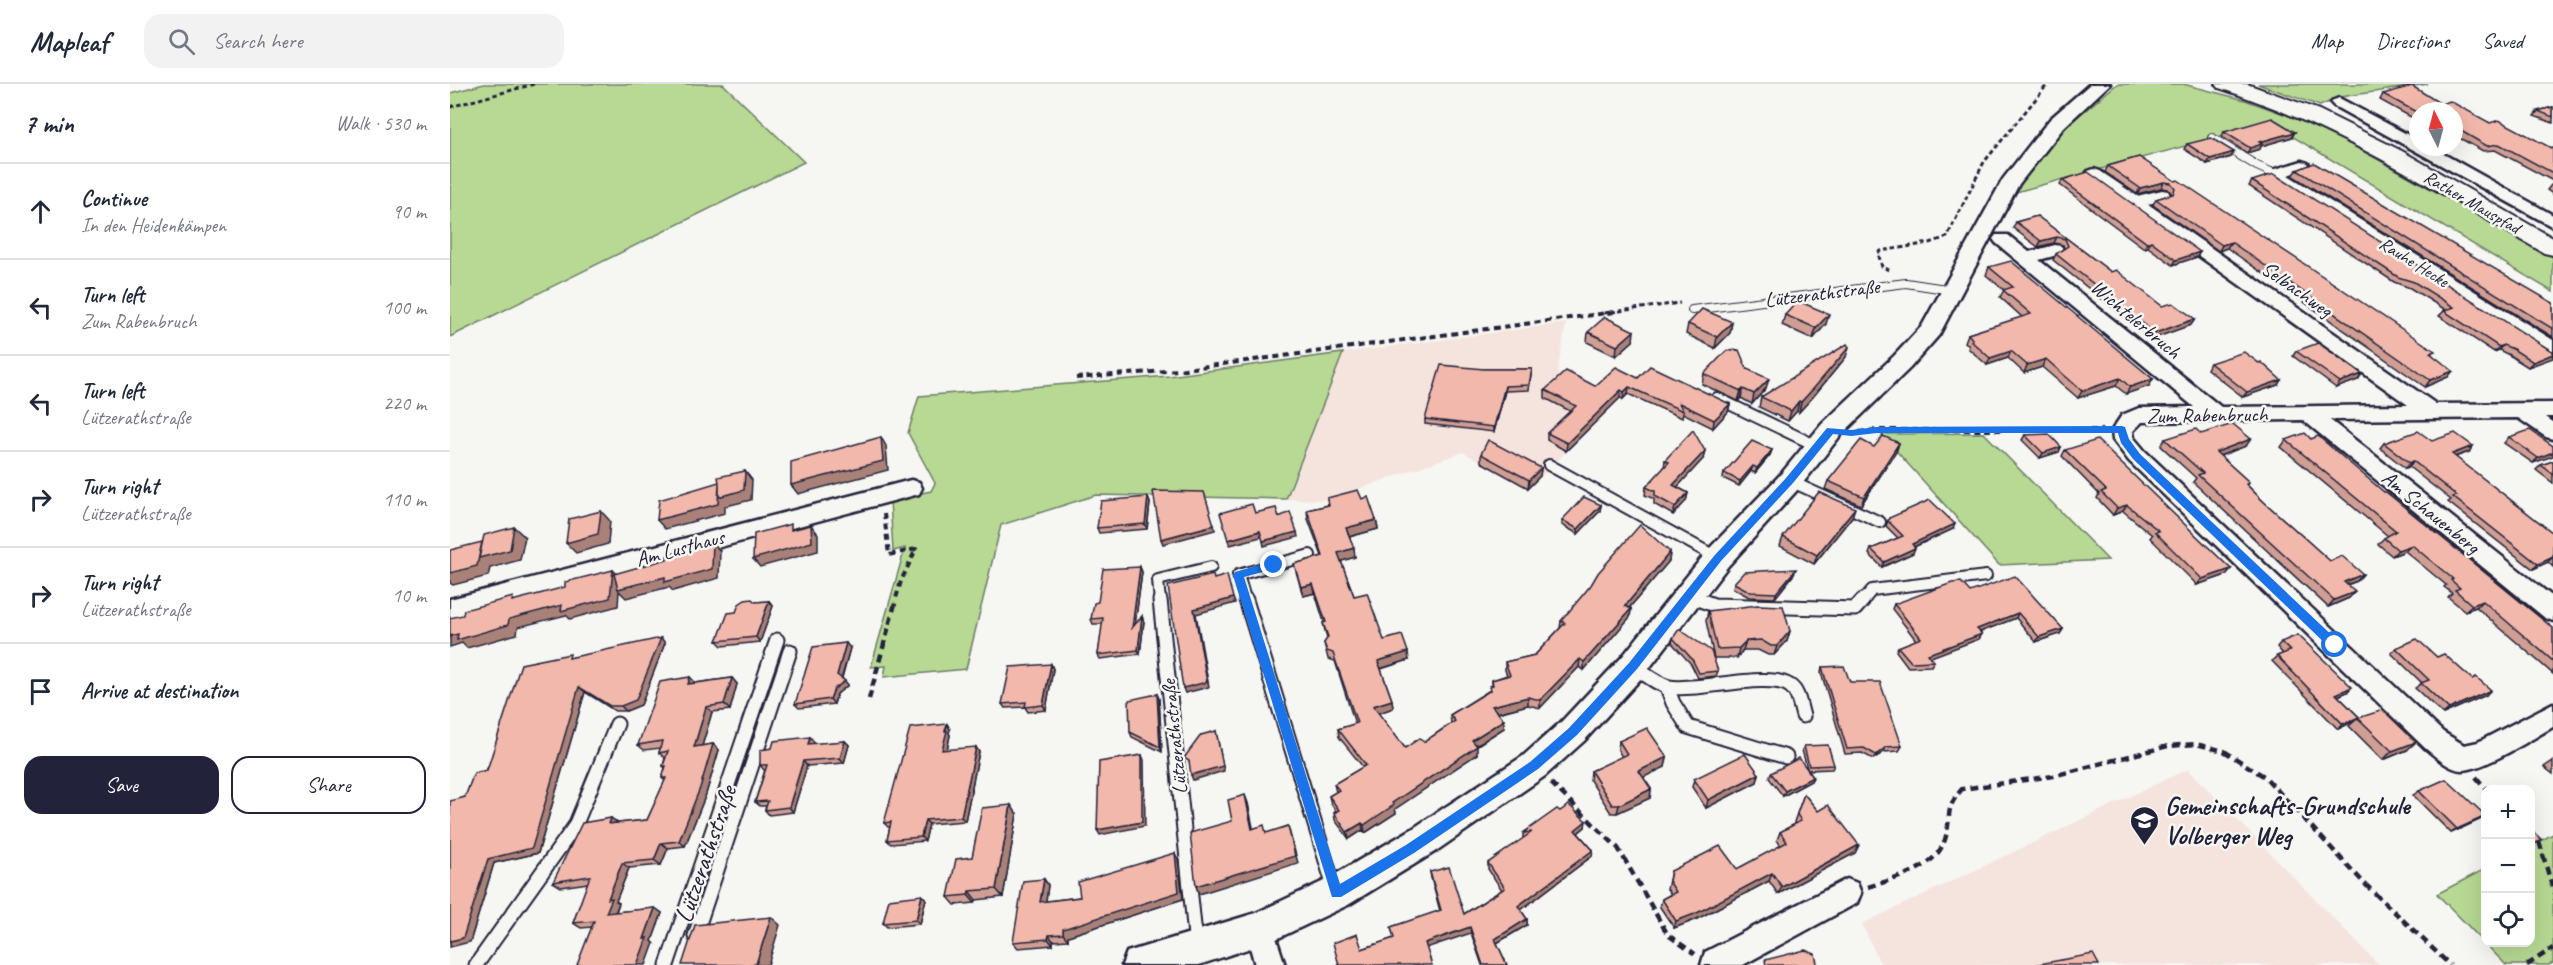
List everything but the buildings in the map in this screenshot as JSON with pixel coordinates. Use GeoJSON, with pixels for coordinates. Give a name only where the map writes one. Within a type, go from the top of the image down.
{"type":"FeatureCollection","features":[{"type":"Feature","properties":{"kind":"main road","name":"Rather Mauspfad"},"geometry":{"type":"LineString","coordinates":[[2226,84],[2290,105],[2342,129],[2553,248]]}},
{"type":"Feature","properties":{"kind":"street"},"geometry":{"type":"LineString","coordinates":[[1140,965],[1260,929],[1336,893],[1407,850],[1534,766],[1573,731],[1633,666],[1718,558],[1790,481],[1824,438],[1910,354],[1930,330],[2010,183],[2057,123],[2101,84]]}},
{"type":"Feature","properties":{"kind":"street","name":"Rather Mauspfad"},"geometry":{"type":"LineString","coordinates":[[2339,103],[2409,142]]}},
{"type":"Feature","properties":{"kind":"street","name":"Rather Mauspfad"},"geometry":{"type":"LineString","coordinates":[[2434,156],[2553,222]]}},
{"type":"Feature","properties":{"kind":"street"},"geometry":{"type":"LineString","coordinates":[[2275,174],[2302,166]]}},
{"type":"Feature","properties":{"kind":"street","name":"Selbachweg"},"geometry":{"type":"LineString","coordinates":[[2094,174],[2433,412]]}},
{"type":"Feature","properties":{"kind":"street","name":"Rauhe Hecke"},"geometry":{"type":"LineString","coordinates":[[2275,174],[2553,349]]}},
{"type":"Feature","properties":{"kind":"street"},"geometry":{"type":"LineString","coordinates":[[2135,202],[2162,195]]}},
{"type":"Feature","properties":{"kind":"street","name":"Wichtelerbruch"},"geometry":{"type":"LineString","coordinates":[[2002,239],[2216,414]]}},
{"type":"Feature","properties":{"kind":"street"},"geometry":{"type":"LineString","coordinates":[[2027,258],[2055,250]]}},
{"type":"Feature","properties":{"kind":"street","name":"Zum Rabenbruch"},"geometry":{"type":"LineString","coordinates":[[2122,430],[2129,420],[2139,415],[2553,410]]}},
{"type":"Feature","properties":{"kind":"street"},"geometry":{"type":"LineString","coordinates":[[2523,411],[2553,432]]}},
{"type":"Feature","properties":{"kind":"street","name":"Am Schauenberg"},"geometry":{"type":"LineString","coordinates":[[2308,413],[2553,611]]}},
{"type":"Feature","properties":{"kind":"street"},"geometry":{"type":"LineString","coordinates":[[2122,430],[2124,440],[2137,456],[2434,740],[2461,758],[2484,752],[2553,714]]}},
{"type":"Feature","properties":{"kind":"street","name":"Am Lusthaus"},"geometry":{"type":"LineString","coordinates":[[450,609],[910,488]]}},
{"type":"Feature","properties":{"kind":"street"},"geometry":{"type":"LineString","coordinates":[[1716,964],[1847,893]]}},
{"type":"Feature","properties":{"kind":"street"},"geometry":{"type":"LineString","coordinates":[[1260,929],[1270,965]]}},
{"type":"Feature","properties":{"kind":"lane","name":"Rauhe Hecke"},"geometry":{"type":"LineString","coordinates":[[2212,138],[2257,166],[2275,174]]}},
{"type":"Feature","properties":{"kind":"lane","name":"Lützerathstraße"},"geometry":{"type":"LineString","coordinates":[[1689,306],[1906,283],[1926,284],[1952,290]]}},
{"type":"Feature","properties":{"kind":"lane"},"geometry":{"type":"LineString","coordinates":[[1711,395],[1824,438]]}},
{"type":"Feature","properties":{"kind":"lane"},"geometry":{"type":"LineString","coordinates":[[1549,465],[1718,558]]}},
{"type":"Feature","properties":{"kind":"lane"},"geometry":{"type":"LineString","coordinates":[[1790,481],[1880,522]]}},
{"type":"Feature","properties":{"kind":"lane"},"geometry":{"type":"LineString","coordinates":[[1310,555],[1238,575],[1336,893]]}},
{"type":"Feature","properties":{"kind":"lane","name":"Lützerathstraße"},"geometry":{"type":"LineString","coordinates":[[1196,948],[1158,580],[1210,567]]}},
{"type":"Feature","properties":{"kind":"lane"},"geometry":{"type":"LineString","coordinates":[[1689,596],[1714,604],[1855,609],[1872,590],[1986,576]]}},
{"type":"Feature","properties":{"kind":"lane","name":"Lützerathstraße"},"geometry":{"type":"LineString","coordinates":[[667,965],[777,640]]}},
{"type":"Feature","properties":{"kind":"lane","name":"Lützerathstraße"},"geometry":{"type":"LineString","coordinates":[[689,954],[790,651]]}},
{"type":"Feature","properties":{"kind":"lane"},"geometry":{"type":"LineString","coordinates":[[1633,666],[1667,687],[1693,688],[1774,680],[1789,684],[1796,694],[1803,716]]}},
{"type":"Feature","properties":{"kind":"lane"},"geometry":{"type":"LineString","coordinates":[[1667,687],[1673,703],[1688,727],[1786,757]]}},
{"type":"Feature","properties":{"kind":"lane"},"geometry":{"type":"LineString","coordinates":[[476,965],[575,826],[617,724]]}},
{"type":"Feature","properties":{"kind":"path"},"geometry":{"type":"LineString","coordinates":[[450,106],[534,84]]}},
{"type":"Feature","properties":{"kind":"path"},"geometry":{"type":"LineString","coordinates":[[1906,283],[1898,274],[1882,267],[1878,253],[1884,250],[1930,243],[1947,237],[1984,162],[2048,84]]}},
{"type":"Feature","properties":{"kind":"path"},"geometry":{"type":"LineString","coordinates":[[1886,276],[1898,274]]}},
{"type":"Feature","properties":{"kind":"path"},"geometry":{"type":"LineString","coordinates":[[1076,378],[1178,370],[1689,306]]}},
{"type":"Feature","properties":{"kind":"path","name":"Zum Rabenbruch"},"geometry":{"type":"LineString","coordinates":[[1824,438],[1877,430],[2122,430]]}},
{"type":"Feature","properties":{"kind":"path"},"geometry":{"type":"LineString","coordinates":[[869,699],[901,581],[916,549],[889,555],[882,495]]}},
{"type":"Feature","properties":{"kind":"path"},"geometry":{"type":"LineString","coordinates":[[1847,893],[1897,878],[1933,861],[1946,838],[1950,803],[1962,789],[2053,776],[2168,746],[2196,744],[2224,751],[2265,777],[2364,883],[2450,965]]}},
{"type":"Feature","properties":{"kind":"path"},"geometry":{"type":"LineString","coordinates":[[1534,766],[1618,848],[1668,935],[1688,951],[1716,964]]}},
{"type":"Feature","properties":{"kind":"path"},"geometry":{"type":"LineString","coordinates":[[2535,837],[2539,841],[2553,890]]}},
{"type":"Feature","properties":{"kind":"path"},"geometry":{"type":"LineString","coordinates":[[2527,965],[2553,948]]}},
{"type":"Feature","properties":{"kind":"shaded area"},"geometry":{"type":"Polygon","coordinates":[[[1566,323],[1557,373],[1615,403],[1530,488],[1463,452],[1327,500],[1286,499],[1343,353],[1566,323]]]}},
{"type":"Feature","properties":{"kind":"shaded area","name":"Gemeinschafts-Grundschule Volberger Weg"},"geometry":{"type":"Polygon","coordinates":[[[2188,769],[2379,965],[1881,965],[1862,924],[2188,769]]]}},
{"type":"Feature","properties":{"kind":"green space"},"geometry":{"type":"Polygon","coordinates":[[[484,84],[723,84],[804,162],[450,337],[450,93],[484,84]]]}},
{"type":"Feature","properties":{"kind":"green space"},"geometry":{"type":"Polygon","coordinates":[[[2117,84],[2183,84],[2245,100],[2301,120],[2336,136],[2553,257],[2553,292],[2270,123],[2016,192],[2036,160],[2063,129],[2117,84]]]}},
{"type":"Feature","properties":{"kind":"green space"},"geometry":{"type":"Polygon","coordinates":[[[2258,84],[2428,84],[2340,97],[2320,106],[2258,84]]]}},
{"type":"Feature","properties":{"kind":"green space"},"geometry":{"type":"Polygon","coordinates":[[[1343,353],[1286,499],[1096,495],[1001,525],[966,669],[884,677],[886,666],[871,667],[905,548],[893,551],[890,500],[931,491],[935,483],[908,433],[919,396],[1169,376],[1343,353]]]}},
{"type":"Feature","properties":{"kind":"green space"},"geometry":{"type":"Polygon","coordinates":[[[1984,433],[2108,560],[1999,565],[1881,434],[1984,433]]]}},
{"type":"Feature","properties":{"kind":"green space"},"geometry":{"type":"Polygon","coordinates":[[[2553,834],[2553,963],[2549,965],[2506,965],[2489,947],[2535,947],[2535,844],[2553,834]]]}},
{"type":"Feature","properties":{"kind":"green space"},"geometry":{"type":"Polygon","coordinates":[[[2481,871],[2481,939],[2437,894],[2481,871]]]}},
{"type":"Feature","properties":{"kind":"place","name":"Gemeinschafts-Grundschule Volberger Weg"},"geometry":{"type":"Point","coordinates":[2144,846]}},
{"type":"Feature","properties":{"kind":"route"},"geometry":{"type":"LineString","coordinates":[[1274,565],[1238,575],[1336,893],[1382,867],[1534,766],[1573,731],[1633,666],[1718,558],[1790,481],[1831,430],[1851,433],[1877,430],[2122,430],[2124,440],[2137,456],[2335,645]]}}]}
